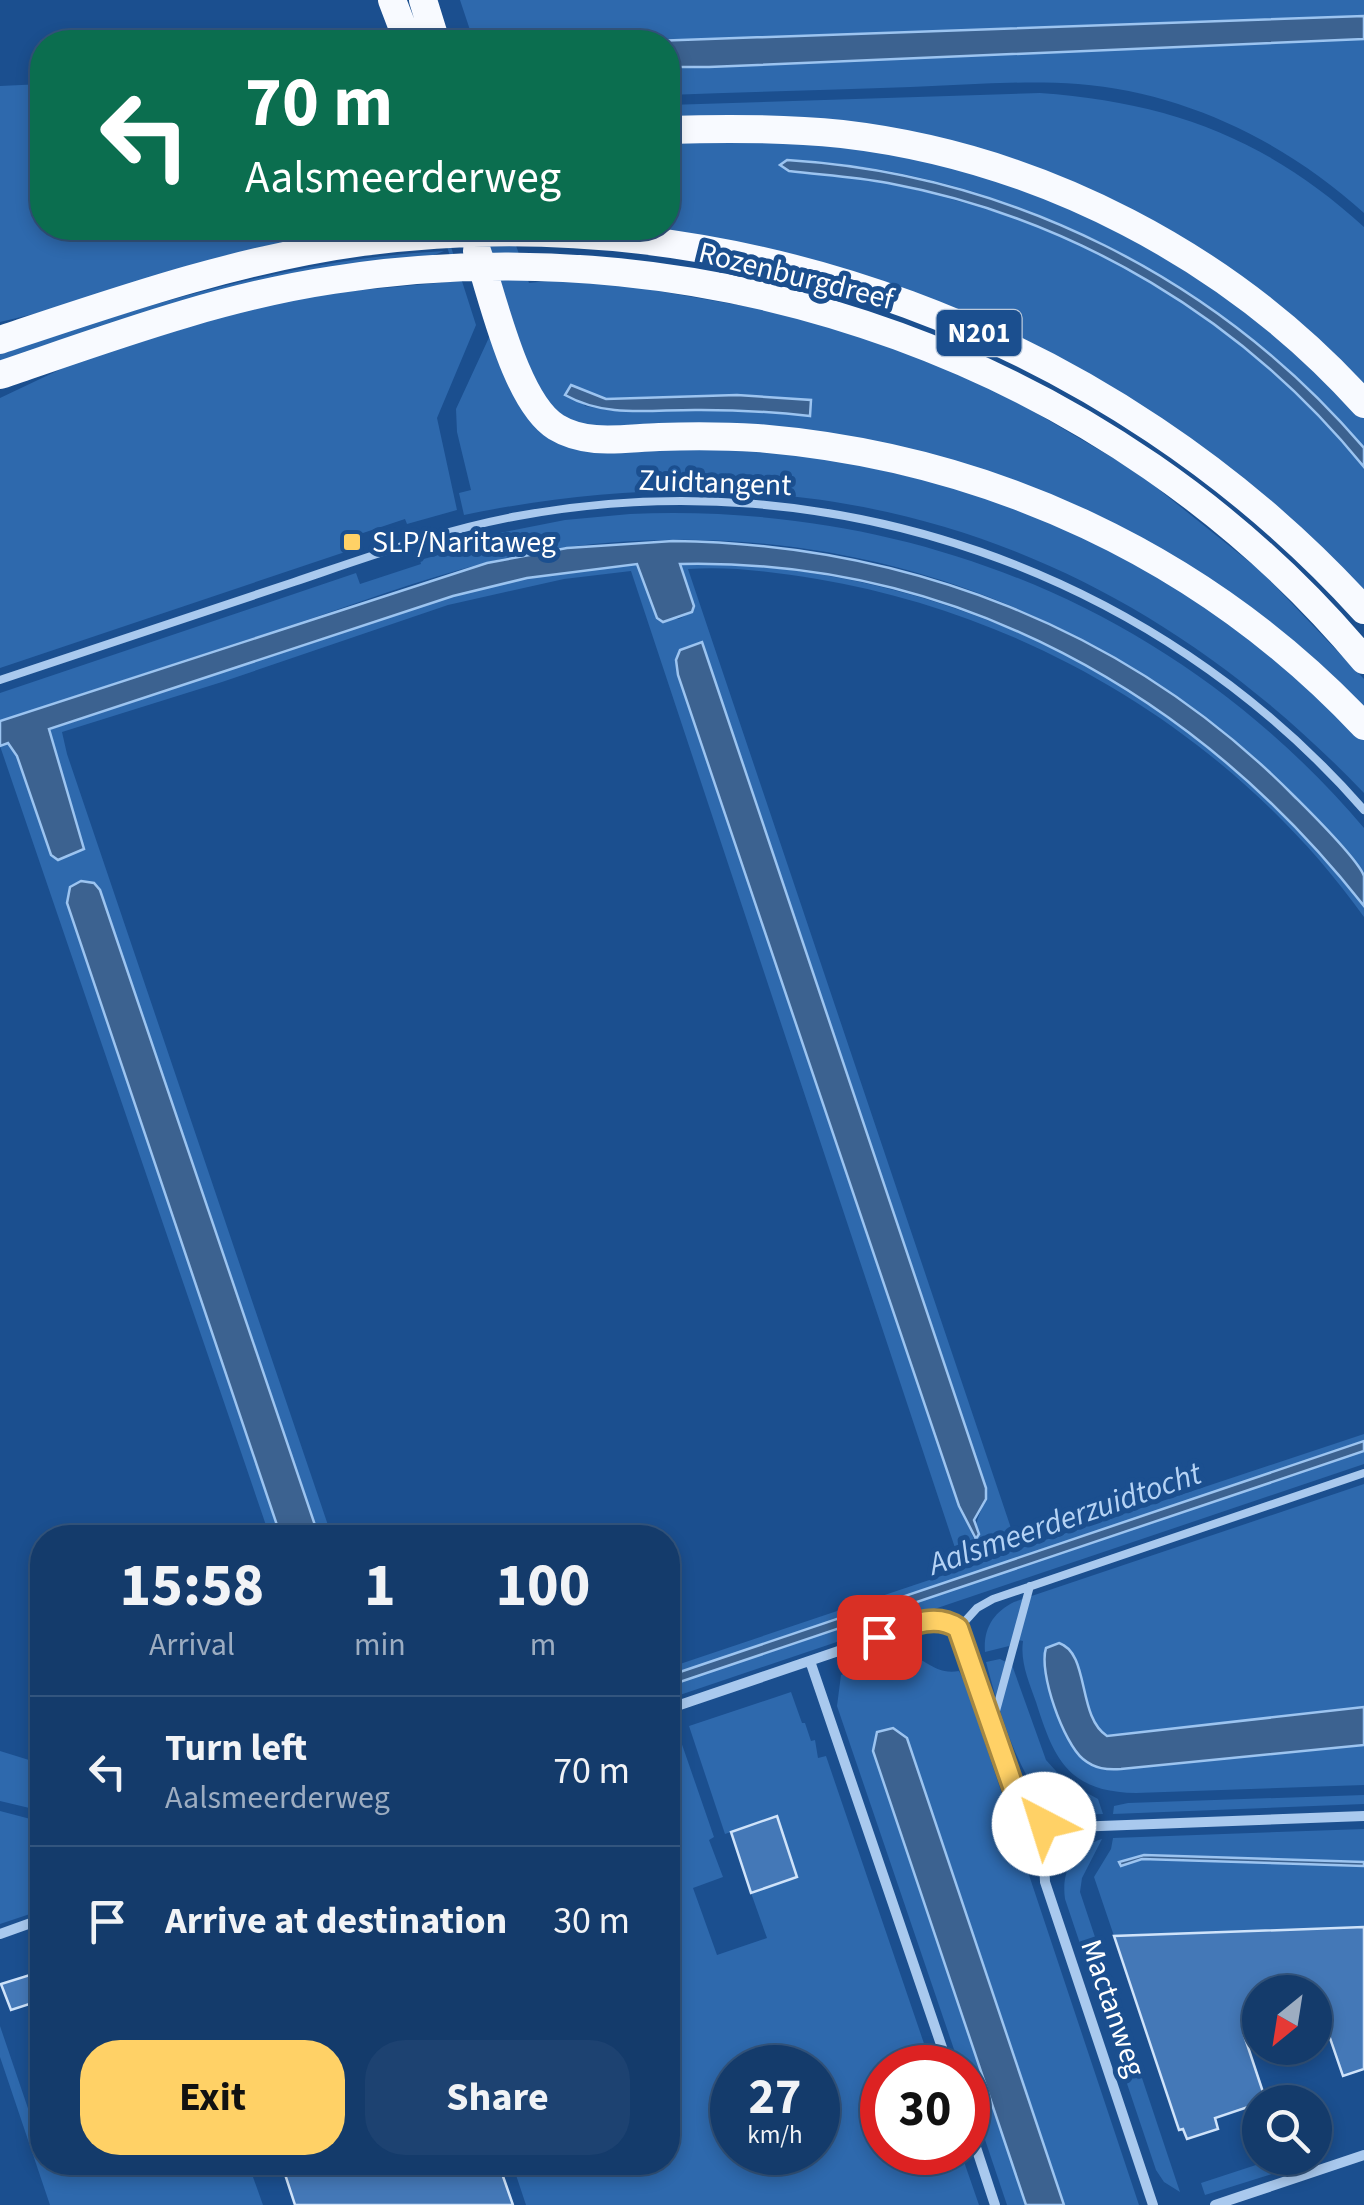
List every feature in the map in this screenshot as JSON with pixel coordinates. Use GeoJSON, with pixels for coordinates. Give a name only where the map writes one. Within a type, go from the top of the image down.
{"type":"FeatureCollection","features":[{"type":"Feature","properties":{"kind":"highway"},"geometry":{"type":"LineString","coordinates":[[392,0],[403,30]]}},
{"type":"Feature","properties":{"kind":"highway"},"geometry":{"type":"LineString","coordinates":[[422,0],[432,30]]}},
{"type":"Feature","properties":{"kind":"highway"},"geometry":{"type":"LineString","coordinates":[[680,130],[764,128],[844,134],[958,156],[1048,186],[1115,216],[1206,269],[1292,334],[1364,404]]}},
{"type":"Feature","properties":{"kind":"highway","name":"Rozenburgdreef"},"geometry":{"type":"LineString","coordinates":[[0,340],[250,262],[383,240]]}},
{"type":"Feature","properties":{"kind":"highway"},"geometry":{"type":"LineString","coordinates":[[461,240],[521,383],[541,415],[554,426],[578,437],[606,440],[735,437],[840,448],[944,470],[1043,504],[1132,546],[1216,597],[1306,668],[1364,726]]}},
{"type":"Feature","properties":{"kind":"highway","name":"Rozenburgdreef"},"geometry":{"type":"LineString","coordinates":[[612,240],[661,243],[772,263],[887,296],[994,340],[1103,397],[1198,461],[1285,531],[1364,610]]}},
{"type":"Feature","properties":{"kind":"highway","name":"Rozenburgdreef"},"geometry":{"type":"LineString","coordinates":[[0,374],[186,314],[334,279],[456,267],[525,266],[661,276],[769,296],[858,322],[992,375],[1108,439],[1215,515],[1286,578],[1364,660]]}},
{"type":"Feature","properties":{"kind":"street"},"geometry":{"type":"LineString","coordinates":[[680,1705],[923,1622],[943,1621],[958,1628],[1018,1800],[1033,1817],[1054,1826],[1364,1816]]}},
{"type":"Feature","properties":{"kind":"street"},"geometry":{"type":"LineString","coordinates":[[810,1661],[940,2045]]}},
{"type":"Feature","properties":{"kind":"street","name":"Mactanweg"},"geometry":{"type":"LineString","coordinates":[[1054,1826],[1044,1862],[1045,1882],[1153,2205]]}},
{"type":"Feature","properties":{"kind":"street"},"geometry":{"type":"LineString","coordinates":[[0,1934],[30,1923]]}},
{"type":"Feature","properties":{"kind":"street"},"geometry":{"type":"LineString","coordinates":[[1215,2205],[1364,2155]]}},
{"type":"Feature","properties":{"kind":"street"},"geometry":{"type":"LineString","coordinates":[[985,2175],[995,2205]]}},
{"type":"Feature","properties":{"kind":"lane","name":"Zuidtangent"},"geometry":{"type":"LineString","coordinates":[[0,680],[374,555],[481,524],[563,508],[624,502],[760,503],[860,517],[924,532],[992,554],[1086,594],[1157,634],[1230,684],[1299,742],[1364,810]]}},
{"type":"Feature","properties":{"kind":"lane"},"geometry":{"type":"LineString","coordinates":[[958,1628],[981,1606],[1030,1586],[1364,1474]]}},
{"type":"Feature","properties":{"kind":"lane"},"geometry":{"type":"LineString","coordinates":[[992,1725],[1030,1586]]}},
{"type":"Feature","properties":{"kind":"shaded area"},"geometry":{"type":"Polygon","coordinates":[[[460,0],[1364,0],[1364,16],[681,41],[680,30],[470,30],[460,0]]]}},
{"type":"Feature","properties":{"kind":"shaded area"},"geometry":{"type":"Polygon","coordinates":[[[1364,16],[1364,39],[709,67],[680,67],[680,40],[1364,16]]]}},
{"type":"Feature","properties":{"kind":"shaded area"},"geometry":{"type":"Polygon","coordinates":[[[1364,39],[1364,213],[1301,164],[1232,125],[1195,110],[1118,89],[1015,83],[680,95],[680,67],[1364,39]]]}},
{"type":"Feature","properties":{"kind":"shaded area"},"geometry":{"type":"Polygon","coordinates":[[[30,85],[30,240],[345,240],[0,322],[0,86],[30,85]]]}},
{"type":"Feature","properties":{"kind":"shaded area"},"geometry":{"type":"Polygon","coordinates":[[[1040,93],[1132,105],[1214,130],[1291,170],[1364,227],[1364,395],[1336,366],[1026,171],[680,126],[680,105],[1040,93]]]}},
{"type":"Feature","properties":{"kind":"shaded area"},"geometry":{"type":"Polygon","coordinates":[[[680,137],[858,143],[1030,186],[1208,278],[1364,415],[1364,448],[1311,392],[1253,341],[1191,295],[1125,255],[1056,222],[983,195],[909,175],[832,163],[865,178],[973,205],[1071,239],[1165,289],[1252,353],[1292,389],[1364,467],[1364,594],[1262,496],[1226,467],[1189,439],[1067,363],[662,240],[680,240],[680,137]]]}},
{"type":"Feature","properties":{"kind":"shaded area"},"geometry":{"type":"Polygon","coordinates":[[[787,160],[870,169],[951,187],[1030,212],[1105,245],[1176,286],[1244,333],[1306,387],[1364,448],[1364,467],[1317,414],[1210,321],[1089,249],[1024,221],[957,199],[876,181],[789,171],[780,165],[787,160]]]}},
{"type":"Feature","properties":{"kind":"shaded area"},"geometry":{"type":"Polygon","coordinates":[[[445,240],[449,240],[476,325],[437,418],[457,510],[407,524],[405,519],[345,539],[348,551],[0,668],[0,398],[80,360],[234,313],[320,294],[458,281],[445,240]]]}},
{"type":"Feature","properties":{"kind":"shaded area"},"geometry":{"type":"Polygon","coordinates":[[[480,240],[514,240],[529,283],[607,282],[790,314],[901,349],[1000,392],[1137,472],[1262,572],[1364,679],[1364,716],[1303,657],[978,474],[571,423],[540,399],[480,240]],[[571,385],[585,406],[614,411],[810,415],[811,400],[737,395],[606,399],[571,385]]]}},
{"type":"Feature","properties":{"kind":"shaded area"},"geometry":{"type":"Polygon","coordinates":[[[444,251],[432,256],[343,267],[0,363],[0,352],[219,287],[330,264],[444,251]]]}},
{"type":"Feature","properties":{"kind":"shaded area"},"geometry":{"type":"Polygon","coordinates":[[[492,331],[537,424],[779,447],[1021,502],[1211,602],[1364,735],[1364,793],[1269,704],[1168,630],[1063,572],[953,530],[838,503],[718,491],[594,495],[464,515],[459,493],[471,490],[457,432],[456,409],[492,331]]]}},
{"type":"Feature","properties":{"kind":"shaded area"},"geometry":{"type":"Polygon","coordinates":[[[571,385],[606,399],[737,395],[811,400],[810,416],[729,410],[614,410],[565,395],[571,385]]]}},
{"type":"Feature","properties":{"kind":"shaded area"},"geometry":{"type":"Polygon","coordinates":[[[630,514],[735,515],[838,527],[938,551],[1034,585],[1125,630],[1211,685],[1291,751],[1364,828],[1364,877],[1284,789],[1196,713],[1100,650],[997,600],[889,565],[776,545],[660,540],[541,551],[484,563],[0,721],[0,693],[356,573],[360,584],[421,564],[420,560],[471,546],[469,539],[565,520],[630,514]]]}},
{"type":"Feature","properties":{"kind":"shaded area"},"geometry":{"type":"Polygon","coordinates":[[[673,541],[760,546],[845,558],[929,579],[1009,607],[1086,642],[1160,686],[1229,737],[1294,796],[1360,868],[1364,876],[1364,906],[1298,830],[1225,762],[1147,703],[1062,653],[973,613],[880,585],[782,568],[680,564],[694,606],[692,612],[663,622],[657,618],[637,564],[527,578],[453,596],[49,729],[84,849],[58,860],[51,855],[17,756],[8,743],[0,746],[0,721],[487,563],[567,548],[673,541]]]}},
{"type":"Feature","properties":{"kind":"shaded area"},"geometry":{"type":"Polygon","coordinates":[[[679,563],[760,567],[841,578],[920,597],[996,623],[1070,657],[1140,697],[1206,744],[1281,810],[1364,906],[1364,917],[1313,853],[1255,794],[1192,741],[1124,694],[1051,655],[976,622],[897,597],[785,574],[688,569],[1018,1549],[1364,1434],[1364,1441],[680,1672],[680,1664],[962,1569],[631,571],[564,579],[448,605],[62,732],[328,1525],[315,1525],[100,890],[98,886],[70,888],[67,903],[277,1525],[266,1525],[0,746],[8,743],[17,756],[51,855],[83,849],[49,730],[496,583],[638,564],[657,618],[679,619],[692,612],[694,606],[679,563]],[[687,646],[680,650],[959,1506],[974,1539],[986,1488],[709,661],[687,646]]]}},
{"type":"Feature","properties":{"kind":"shaded area"},"geometry":{"type":"Polygon","coordinates":[[[702,642],[986,1488],[986,1499],[974,1520],[979,1534],[976,1539],[959,1506],[678,675],[676,660],[680,650],[702,642]]]}},
{"type":"Feature","properties":{"kind":"shaded area"},"geometry":{"type":"Polygon","coordinates":[[[81,881],[94,883],[100,890],[315,1525],[277,1525],[67,903],[70,887],[81,881]]]}},
{"type":"Feature","properties":{"kind":"shaded area"},"geometry":{"type":"Polygon","coordinates":[[[1364,1441],[1364,1451],[680,1682],[680,1672],[1364,1441]]]}},
{"type":"Feature","properties":{"kind":"shaded area"},"geometry":{"type":"Polygon","coordinates":[[[1364,1451],[1364,1464],[680,1695],[680,1682],[1364,1451]]]}},
{"type":"Feature","properties":{"kind":"shaded area"},"geometry":{"type":"Polygon","coordinates":[[[1364,1484],[1364,1707],[1110,1737],[1092,1719],[1072,1652],[1063,1643],[1046,1648],[1043,1659],[1065,1731],[1086,1759],[1102,1767],[1121,1769],[1364,1745],[1364,1785],[1136,1793],[1094,1786],[1067,1768],[1050,1740],[1026,1672],[1023,1641],[1013,1639],[1009,1646],[985,1652],[991,1622],[1014,1602],[1364,1484]]]}},
{"type":"Feature","properties":{"kind":"shaded area"},"geometry":{"type":"Polygon","coordinates":[[[1059,1643],[1075,1659],[1091,1715],[1107,1736],[1364,1707],[1364,1745],[1121,1769],[1097,1767],[1076,1751],[1054,1707],[1045,1659],[1046,1648],[1059,1643]]]}},
{"type":"Feature","properties":{"kind":"shaded area"},"geometry":{"type":"Polygon","coordinates":[[[902,1655],[943,1671],[959,1671],[1139,2205],[1064,2205],[907,1738],[892,1731],[877,1732],[873,1751],[972,2045],[953,2045],[837,1706],[841,1675],[902,1655]]]}},
{"type":"Feature","properties":{"kind":"shaded area"},"geometry":{"type":"Polygon","coordinates":[[[1000,1659],[1012,1665],[1046,1760],[1065,1781],[1098,1799],[1103,1814],[1073,1814],[1056,1809],[1032,1784],[1012,1743],[986,1662],[1000,1659]]]}},
{"type":"Feature","properties":{"kind":"shaded area"},"geometry":{"type":"Polygon","coordinates":[[[791,1692],[811,1741],[815,1740],[818,1758],[826,1756],[925,2045],[860,2045],[860,2175],[969,2175],[979,2205],[526,2205],[516,2175],[680,2175],[680,1739],[714,1837],[709,1840],[723,1877],[693,1888],[717,1955],[767,1938],[751,1893],[797,1877],[776,1817],[725,1834],[689,1726],[791,1692]]]}},
{"type":"Feature","properties":{"kind":"shaded area"},"geometry":{"type":"Polygon","coordinates":[[[893,1728],[907,1738],[1064,2205],[1026,2205],[990,2098],[990,2045],[972,2045],[873,1751],[877,1732],[893,1728]]]}},
{"type":"Feature","properties":{"kind":"shaded area"},"geometry":{"type":"Polygon","coordinates":[[[0,1751],[30,1760],[30,1808],[0,1801],[0,1751]]]}},
{"type":"Feature","properties":{"kind":"shaded area"},"geometry":{"type":"Polygon","coordinates":[[[1364,1795],[1364,1804],[1113,1814],[1114,1806],[1128,1803],[1364,1795]]]}},
{"type":"Feature","properties":{"kind":"shaded area"},"geometry":{"type":"Polygon","coordinates":[[[0,1811],[30,1819],[30,1914],[0,1924],[0,1811]]]}},
{"type":"Feature","properties":{"kind":"shaded area"},"geometry":{"type":"Polygon","coordinates":[[[1364,1829],[1364,1862],[1149,1855],[1119,1863],[1142,1859],[1364,1866],[1364,1927],[1114,1936],[1094,1877],[1111,1849],[1113,1838],[1364,1829]]]}},
{"type":"Feature","properties":{"kind":"shaded area"},"geometry":{"type":"Polygon","coordinates":[[[1102,1839],[1082,1878],[1080,1892],[1180,2192],[1164,2182],[1156,2170],[1065,1899],[1065,1879],[1072,1862],[1084,1848],[1102,1839]]]}},
{"type":"Feature","properties":{"kind":"shaded area"},"geometry":{"type":"Polygon","coordinates":[[[1144,1855],[1364,1862],[1364,1866],[1142,1859],[1121,1866],[1119,1862],[1144,1855]]]}},
{"type":"Feature","properties":{"kind":"shaded area"},"geometry":{"type":"Polygon","coordinates":[[[0,2026],[30,2114],[30,2146],[0,2057],[0,2026]]]}},
{"type":"Feature","properties":{"kind":"shaded area"},"geometry":{"type":"Polygon","coordinates":[[[990,2098],[1026,2205],[1007,2205],[990,2154],[990,2098]]]}},
{"type":"Feature","properties":{"kind":"shaded area"},"geometry":{"type":"Polygon","coordinates":[[[1242,2170],[1242,2175],[1268,2175],[1205,2195],[1201,2183],[1242,2170]]]}},
{"type":"Feature","properties":{"kind":"shaded area"},"geometry":{"type":"Polygon","coordinates":[[[40,2175],[252,2175],[263,2205],[50,2205],[40,2175]]]}},
{"type":"Feature","properties":{"kind":"building"},"geometry":{"type":"Polygon","coordinates":[[[777,1816],[797,1877],[751,1893],[731,1832],[777,1816]]]}},
{"type":"Feature","properties":{"kind":"building"},"geometry":{"type":"Polygon","coordinates":[[[1364,1927],[1364,2069],[1343,2076],[1332,2044],[1332,1975],[1242,1975],[1242,2065],[1254,2065],[1261,2085],[1242,2085],[1242,2109],[1215,2118],[1218,2129],[1187,2139],[1183,2129],[1179,2130],[1114,1936],[1364,1927]]]}},
{"type":"Feature","properties":{"kind":"building"},"geometry":{"type":"Polygon","coordinates":[[[30,1975],[30,2004],[11,2010],[1,1984],[30,1975]]]}},
{"type":"Feature","properties":{"kind":"building"},"geometry":{"type":"Polygon","coordinates":[[[285,2175],[503,2175],[513,2205],[295,2205],[285,2175]]]}},
{"type":"Feature","properties":{"kind":"place","name":"SLP/Naritaweg"},"geometry":{"type":"Point","coordinates":[352,542]}},
{"type":"Feature","properties":{"kind":"route"},"geometry":{"type":"LineString","coordinates":[[879,1637],[931,1620],[958,1628],[1016,1795],[1028,1812],[1044,1824]]}},
{"type":"Feature","properties":{"kind":"water label","name":"Aalsmeerderzuidtocht"},"geometry":{"type":"Point","coordinates":[1065,1519]}}]}
